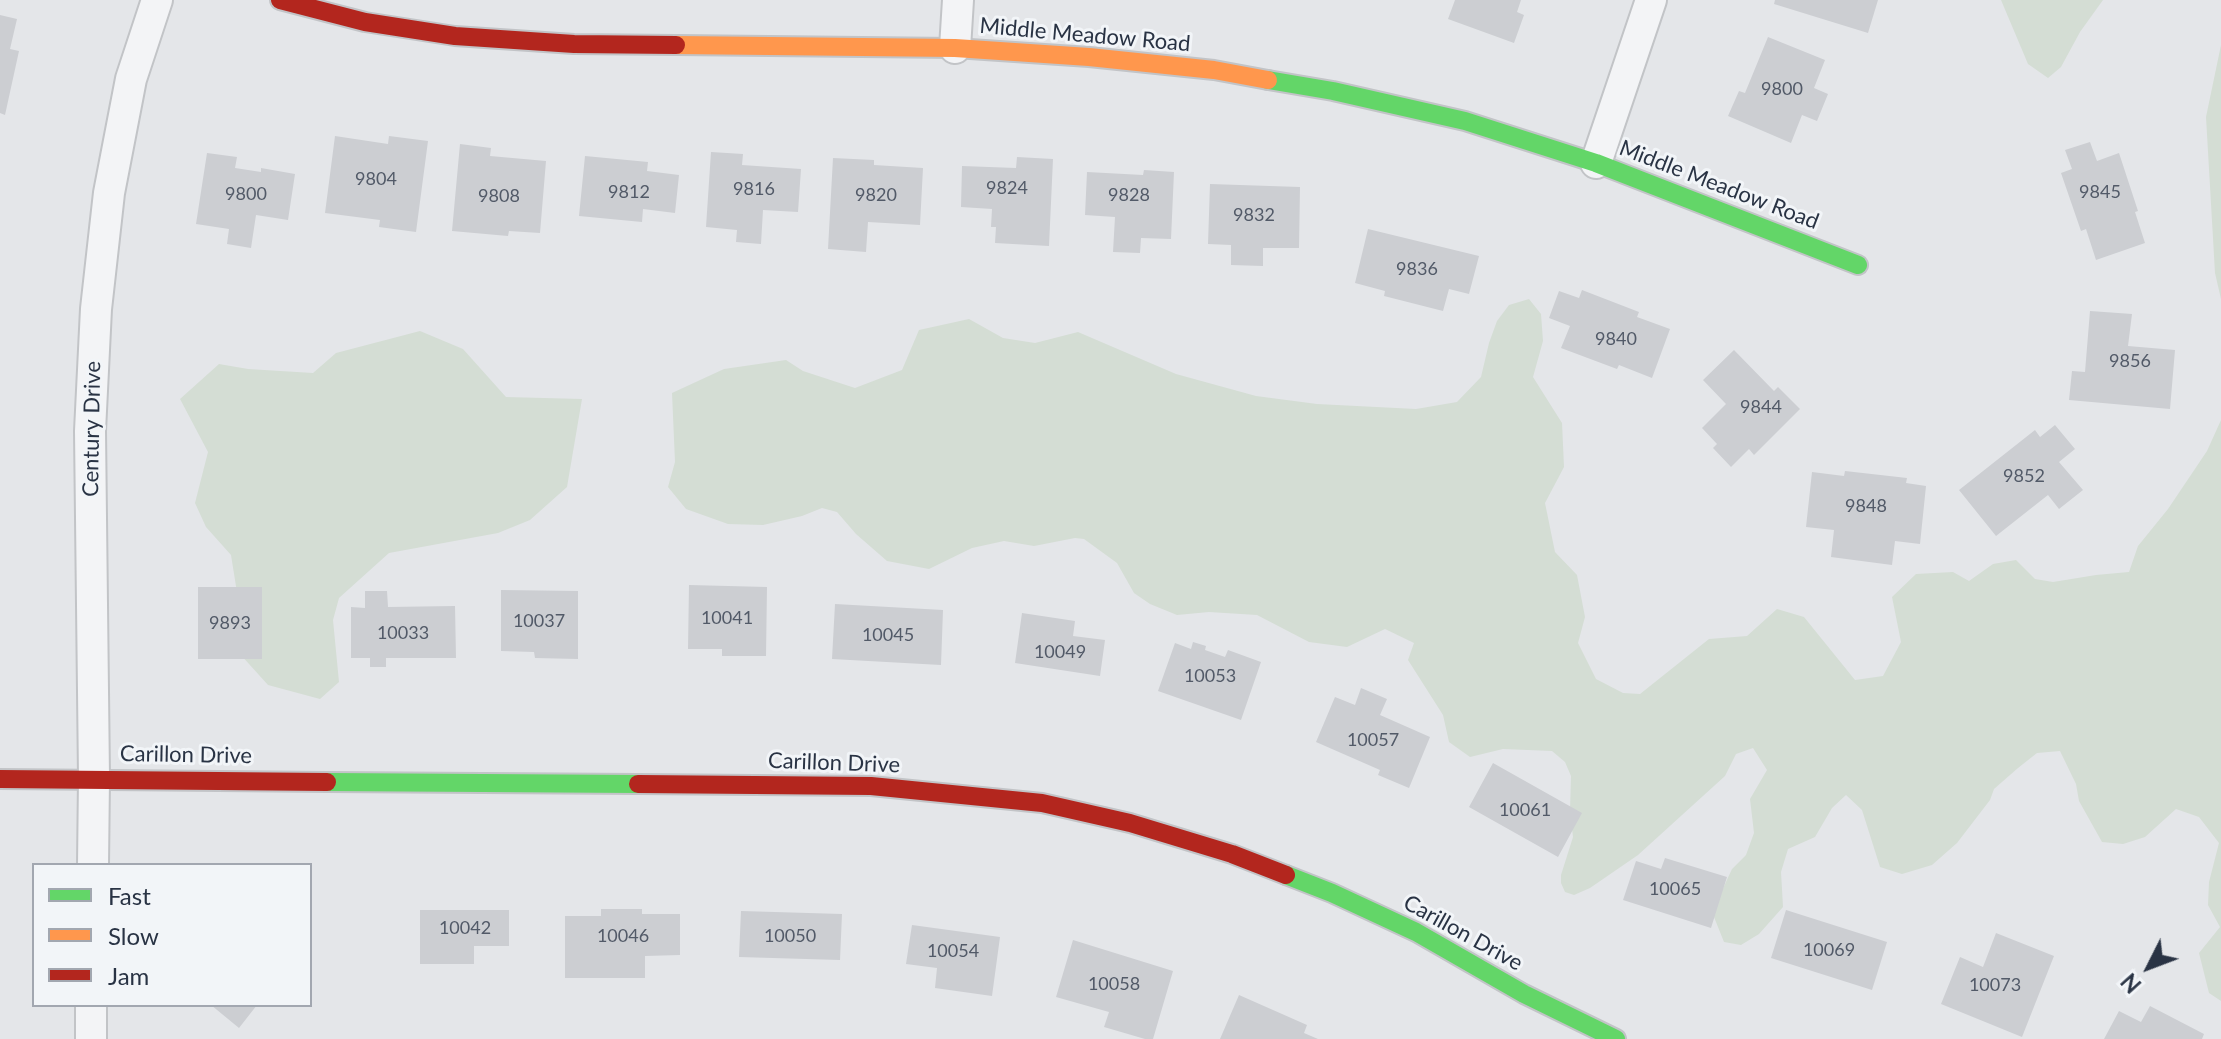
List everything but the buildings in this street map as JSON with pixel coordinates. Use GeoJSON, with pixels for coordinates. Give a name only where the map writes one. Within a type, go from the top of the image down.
{"type":"FeatureCollection","features":[{"type":"Feature","properties":{"kind":"street","name":"Century Drive"},"geometry":{"type":"LineString","coordinates":[[93,863],[90,431],[96,309],[109,193],[131,79],[157,0]]}},
{"type":"Feature","properties":{"kind":"street","name":"Middle Meadow Road"},"geometry":{"type":"LineString","coordinates":[[280,0],[365,22],[455,36],[574,44],[955,48],[1199,68],[1333,91],[1465,121],[1596,163],[1858,265]]}},
{"type":"Feature","properties":{"kind":"street"},"geometry":{"type":"LineString","coordinates":[[955,48],[958,0]]}},
{"type":"Feature","properties":{"kind":"street"},"geometry":{"type":"LineString","coordinates":[[1596,163],[1651,0]]}},
{"type":"Feature","properties":{"kind":"street","name":"Carillon Drive"},"geometry":{"type":"LineString","coordinates":[[0,779],[871,786],[1042,803],[1130,823],[1232,854],[1332,893],[1416,932],[1524,994],[1616,1039]]}},
{"type":"Feature","properties":{"kind":"street"},"geometry":{"type":"LineString","coordinates":[[91,1007],[91,1039]]}},
{"type":"Feature","properties":{"kind":"shaded area"},"geometry":{"type":"Polygon","coordinates":[[[2001,0],[2103,0],[2080,32],[2061,67],[2048,78],[2028,64],[2001,0]]]}},
{"type":"Feature","properties":{"kind":"shaded area"},"geometry":{"type":"Polygon","coordinates":[[[2221,45],[2221,299],[2215,273],[2206,117],[2221,45]]]}},
{"type":"Feature","properties":{"kind":"shaded area"},"geometry":{"type":"Polygon","coordinates":[[[1529,299],[1541,314],[1543,341],[1533,377],[1562,423],[1564,467],[1545,503],[1555,552],[1577,575],[1585,617],[1578,643],[1596,679],[1623,693],[1640,694],[1709,639],[1747,636],[1777,609],[1804,617],[1855,680],[1883,676],[1901,642],[1892,597],[1916,574],[1953,572],[1969,581],[1993,564],[2016,560],[2035,579],[2053,582],[2129,572],[2138,546],[2168,509],[2207,451],[2221,420],[2221,1001],[2209,993],[2199,953],[2220,927],[2208,905],[2209,882],[2219,843],[2199,817],[2176,809],[2145,837],[2123,844],[2102,842],[2079,801],[2076,784],[2060,751],[2037,753],[1994,789],[1990,800],[1957,843],[1932,865],[1902,874],[1880,867],[1862,810],[1846,795],[1832,808],[1815,837],[1788,849],[1781,872],[1783,907],[1759,934],[1741,945],[1724,942],[1712,912],[1732,869],[1746,855],[1754,833],[1750,799],[1767,770],[1753,748],[1736,754],[1725,776],[1638,855],[1590,888],[1574,895],[1565,892],[1561,883],[1573,837],[1571,776],[1565,762],[1552,751],[1503,749],[1470,757],[1449,742],[1443,715],[1408,660],[1414,643],[1385,629],[1347,647],[1309,642],[1257,615],[1209,612],[1177,615],[1150,604],[1134,593],[1117,563],[1084,539],[1034,546],[1004,541],[972,548],[929,569],[887,561],[856,534],[837,512],[822,508],[763,525],[728,524],[686,509],[668,487],[675,462],[672,393],[724,369],[786,360],[803,371],[855,388],[902,370],[919,330],[969,319],[1003,338],[1035,343],[1078,332],[1176,374],[1256,396],[1317,404],[1416,409],[1457,402],[1481,377],[1497,321],[1509,305],[1529,299]]]}},
{"type":"Feature","properties":{"kind":"shaded area"},"geometry":{"type":"Polygon","coordinates":[[[420,331],[463,349],[506,397],[582,399],[567,487],[530,520],[498,533],[389,553],[339,598],[333,620],[339,682],[320,699],[268,685],[240,654],[239,605],[231,555],[206,527],[195,503],[208,452],[180,399],[219,364],[313,373],[336,353],[420,331]]]}},
{"type":"Feature","properties":{"kind":"traffic: fast"},"geometry":{"type":"LineString","coordinates":[[1268,80],[1333,91],[1465,121],[1596,163],[1858,265]]}},
{"type":"Feature","properties":{"kind":"traffic: fast"},"geometry":{"type":"LineString","coordinates":[[327,782],[638,784]]}},
{"type":"Feature","properties":{"kind":"traffic: fast"},"geometry":{"type":"LineString","coordinates":[[1286,875],[1416,932],[1524,994],[1616,1039]]}},
{"type":"Feature","properties":{"kind":"traffic: slow"},"geometry":{"type":"LineString","coordinates":[[676,45],[955,48],[1089,57],[1214,70],[1268,80]]}},
{"type":"Feature","properties":{"kind":"traffic: jam"},"geometry":{"type":"LineString","coordinates":[[280,0],[365,22],[455,36],[574,44],[676,45]]}},
{"type":"Feature","properties":{"kind":"traffic: jam"},"geometry":{"type":"LineString","coordinates":[[0,779],[327,782]]}},
{"type":"Feature","properties":{"kind":"traffic: jam"},"geometry":{"type":"LineString","coordinates":[[638,784],[871,786],[1042,803],[1130,823],[1232,854],[1286,875]]}}]}
